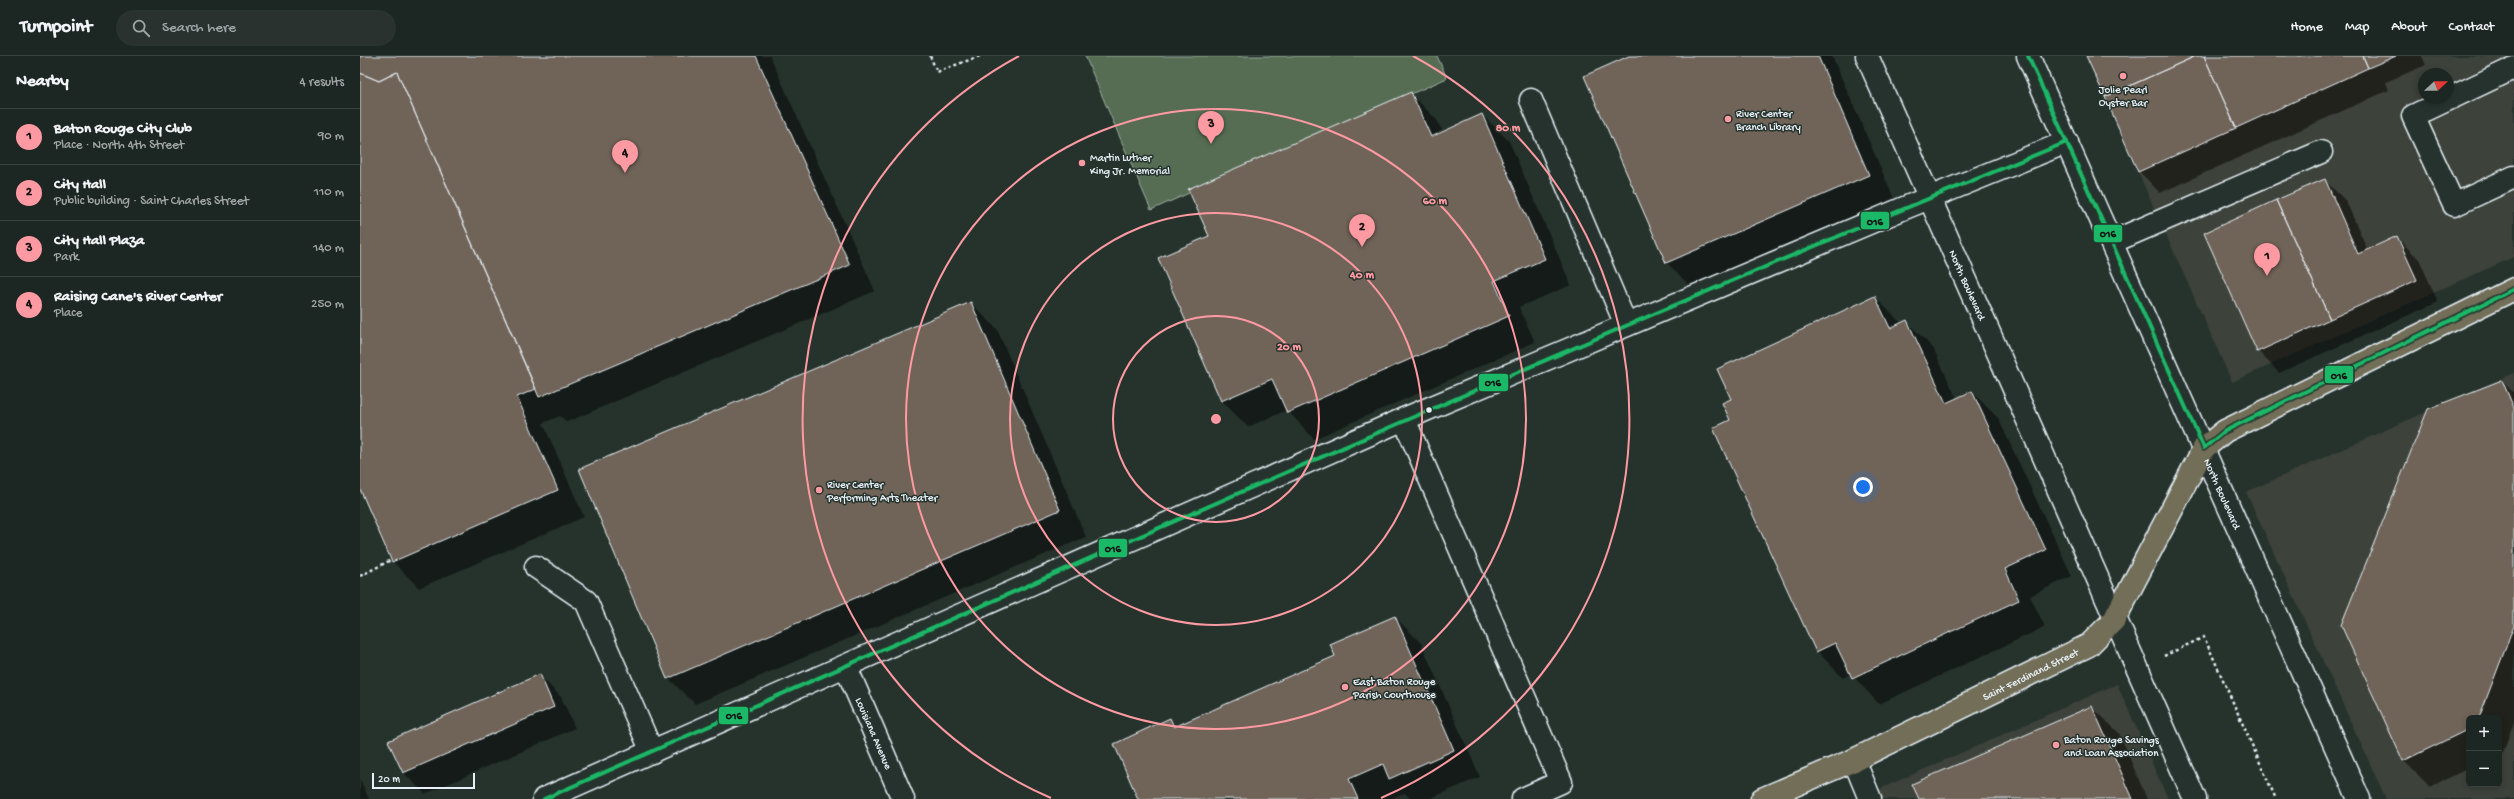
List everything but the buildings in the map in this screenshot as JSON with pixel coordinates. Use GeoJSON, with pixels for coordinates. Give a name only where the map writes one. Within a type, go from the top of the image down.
{"type":"FeatureCollection","features":[{"type":"Feature","properties":{"kind":"main road"},"geometry":{"type":"LineString","coordinates":[[2204,448],[2226,431],[2514,289]]}},
{"type":"Feature","properties":{"kind":"main road","name":"Saint Ferdinand Street"},"geometry":{"type":"LineString","coordinates":[[1762,799],[1854,760],[2066,658],[2089,645],[2114,620],[2204,448]]}},
{"type":"Feature","properties":{"kind":"street","name":"North Boulevard"},"geometry":{"type":"LineString","coordinates":[[1867,56],[2114,620],[2195,799]]}},
{"type":"Feature","properties":{"kind":"street","name":"North Boulevard"},"geometry":{"type":"LineString","coordinates":[[2028,56],[2360,799]]}},
{"type":"Feature","properties":{"kind":"street"},"geometry":{"type":"LineString","coordinates":[[2514,68],[2413,116],[2454,205],[2514,177]]}},
{"type":"Feature","properties":{"kind":"street"},"geometry":{"type":"LineString","coordinates":[[1531,100],[1626,325]]}},
{"type":"Feature","properties":{"kind":"street"},"geometry":{"type":"LineString","coordinates":[[544,799],[846,667],[1404,419],[1929,198],[2067,142]]}},
{"type":"Feature","properties":{"kind":"street"},"geometry":{"type":"LineString","coordinates":[[2112,242],[2320,152]]}},
{"type":"Feature","properties":{"kind":"street"},"geometry":{"type":"LineString","coordinates":[[1404,419],[1561,782],[1523,799]]}},
{"type":"Feature","properties":{"kind":"street"},"geometry":{"type":"LineString","coordinates":[[536,567],[586,601],[652,752]]}},
{"type":"Feature","properties":{"kind":"street","name":"Louisiana Avenue"},"geometry":{"type":"LineString","coordinates":[[846,667],[903,799]]}},
{"type":"Feature","properties":{"kind":"street"},"geometry":{"type":"LineString","coordinates":[[1854,760],[1870,799]]}},
{"type":"Feature","properties":{"kind":"path"},"geometry":{"type":"LineString","coordinates":[[930,56],[937,72],[980,56]]}},
{"type":"Feature","properties":{"kind":"path"},"geometry":{"type":"LineString","coordinates":[[360,576],[391,560]]}},
{"type":"Feature","properties":{"kind":"path"},"geometry":{"type":"LineString","coordinates":[[2158,659],[2204,637],[2276,799]]}},
{"type":"Feature","properties":{"kind":"shaded area"},"geometry":{"type":"Polygon","coordinates":[[[2086,56],[2514,56],[2514,257],[2232,382],[2086,56]]]}},
{"type":"Feature","properties":{"kind":"shaded area"},"geometry":{"type":"Polygon","coordinates":[[[2514,373],[2514,799],[2386,799],[2246,492],[2514,373]]]}},
{"type":"Feature","properties":{"kind":"shaded area","name":"Baton Rouge Savings and Loan Association"},"geometry":{"type":"Polygon","coordinates":[[[2117,684],[2168,799],[1857,799],[2117,684]]]}},
{"type":"Feature","properties":{"kind":"green space"},"geometry":{"type":"Polygon","coordinates":[[[1085,56],[1437,56],[1447,78],[1151,210],[1085,56]]]}},
{"type":"Feature","properties":{"kind":"transit line","name":"016"},"geometry":{"type":"LineString","coordinates":[[2028,56],[2204,448],[2225,431],[2514,289]]}},
{"type":"Feature","properties":{"kind":"transit line","name":"016"},"geometry":{"type":"LineString","coordinates":[[544,799],[1494,382],[1684,301],[2067,142]]}},
{"type":"Feature","properties":{"kind":"place","name":"Jolie Pearl Oyster Bar"},"geometry":{"type":"Point","coordinates":[2123,76]}},
{"type":"Feature","properties":{"kind":"place","name":"River Center Branch Library"},"geometry":{"type":"Point","coordinates":[1728,119]}},
{"type":"Feature","properties":{"kind":"place","name":"City Hall Plaza"},"geometry":{"type":"Point","coordinates":[1211,144]}},
{"type":"Feature","properties":{"kind":"place","name":"Martin Luther King Jr. Memorial"},"geometry":{"type":"Point","coordinates":[1082,163]}},
{"type":"Feature","properties":{"kind":"place","name":"Raising Cane's River Center"},"geometry":{"type":"Point","coordinates":[625,173]}},
{"type":"Feature","properties":{"kind":"place","name":"City Hall"},"geometry":{"type":"Point","coordinates":[1362,247]}},
{"type":"Feature","properties":{"kind":"place","name":"Baton Rouge City Club"},"geometry":{"type":"Point","coordinates":[2267,276]}},
{"type":"Feature","properties":{"kind":"place","name":"River Center Performing Arts Theater"},"geometry":{"type":"Point","coordinates":[819,490]}},
{"type":"Feature","properties":{"kind":"place","name":"East Baton Rouge Parish Courthouse"},"geometry":{"type":"Point","coordinates":[1345,687]}},
{"type":"Feature","properties":{"kind":"place","name":"Baton Rouge Savings and Loan Association"},"geometry":{"type":"Point","coordinates":[2056,745]}}]}
